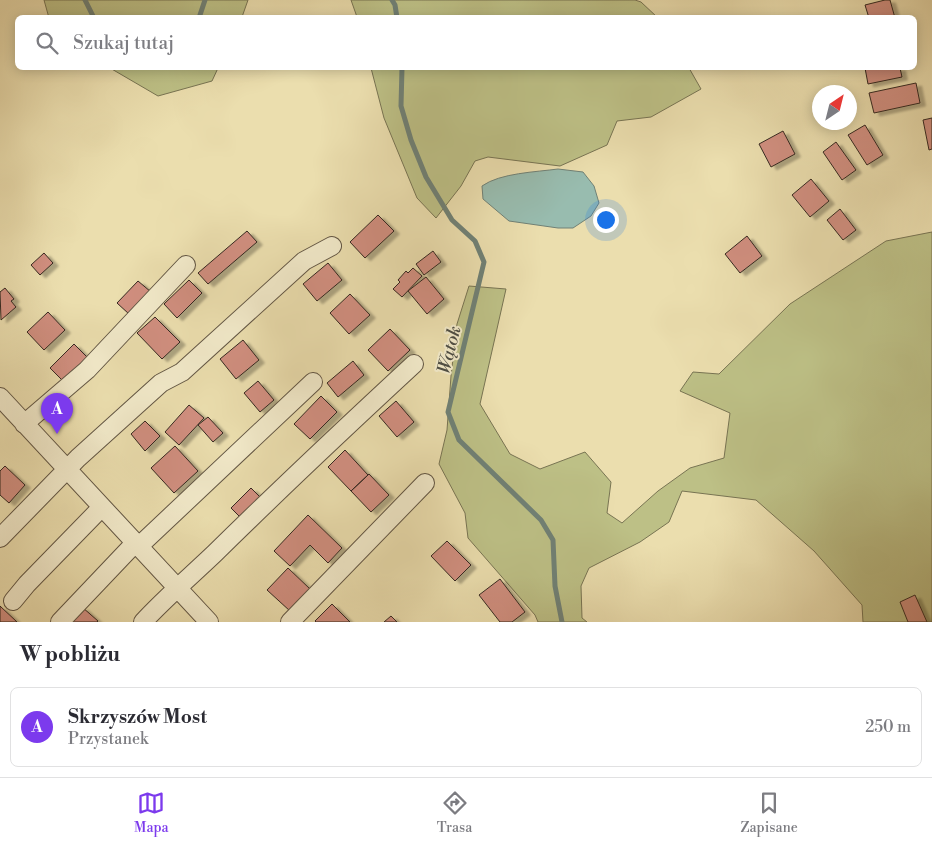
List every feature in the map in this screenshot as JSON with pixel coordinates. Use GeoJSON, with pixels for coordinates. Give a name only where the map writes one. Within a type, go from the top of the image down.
{"type":"FeatureCollection","features":[{"type":"Feature","properties":{"kind":"street"},"geometry":{"type":"LineString","coordinates":[[0,538],[67,469],[161,383],[182,372],[304,261],[332,246]]}},
{"type":"Feature","properties":{"kind":"street"},"geometry":{"type":"LineString","coordinates":[[24,424],[87,370],[186,265]]}},
{"type":"Feature","properties":{"kind":"street"},"geometry":{"type":"LineString","coordinates":[[143,622],[285,484],[414,364]]}},
{"type":"Feature","properties":{"kind":"street"},"geometry":{"type":"LineString","coordinates":[[60,622],[136,545],[313,382]]}},
{"type":"Feature","properties":{"kind":"street"},"geometry":{"type":"LineString","coordinates":[[0,398],[209,622]]}},
{"type":"Feature","properties":{"kind":"street"},"geometry":{"type":"LineString","coordinates":[[290,622],[425,483]]}},
{"type":"Feature","properties":{"kind":"street"},"geometry":{"type":"LineString","coordinates":[[13,601],[27,584],[102,507]]}},
{"type":"Feature","properties":{"kind":"green space"},"geometry":{"type":"Polygon","coordinates":[[[44,0],[248,0],[243,15],[48,15],[44,0]]]}},
{"type":"Feature","properties":{"kind":"green space"},"geometry":{"type":"Polygon","coordinates":[[[351,0],[635,0],[641,2],[655,15],[356,15],[351,0]]]}},
{"type":"Feature","properties":{"kind":"green space"},"geometry":{"type":"Polygon","coordinates":[[[113,70],[217,70],[212,81],[158,96],[113,70]]]}},
{"type":"Feature","properties":{"kind":"green space"},"geometry":{"type":"Polygon","coordinates":[[[372,70],[690,70],[701,89],[651,117],[617,121],[607,145],[560,166],[488,157],[475,161],[461,186],[436,218],[417,198],[384,118],[372,70]]]}},
{"type":"Feature","properties":{"kind":"green space"},"geometry":{"type":"Polygon","coordinates":[[[932,232],[932,622],[863,622],[862,605],[814,551],[756,500],[682,491],[669,522],[640,542],[589,568],[581,586],[582,618],[587,622],[538,622],[535,615],[468,538],[465,513],[439,464],[447,430],[457,324],[469,286],[506,289],[480,404],[510,454],[540,469],[585,452],[611,482],[607,513],[622,523],[658,491],[690,468],[724,458],[730,413],[680,391],[693,372],[719,374],[790,304],[886,241],[932,232]]]}},
{"type":"Feature","properties":{"kind":"water"},"geometry":{"type":"Polygon","coordinates":[[[558,169],[583,172],[594,186],[599,203],[591,216],[573,228],[558,228],[509,221],[483,199],[482,186],[498,178],[558,169]]]}},
{"type":"Feature","properties":{"kind":"building"},"geometry":{"type":"Polygon","coordinates":[[[890,0],[894,15],[868,15],[865,5],[890,0]]]}},
{"type":"Feature","properties":{"kind":"building"},"geometry":{"type":"Polygon","coordinates":[[[865,70],[900,70],[902,77],[868,84],[865,70]]]}},
{"type":"Feature","properties":{"kind":"building"},"geometry":{"type":"Polygon","coordinates":[[[916,83],[920,103],[874,113],[869,93],[916,83]]]}},
{"type":"Feature","properties":{"kind":"building"},"geometry":{"type":"Polygon","coordinates":[[[932,118],[932,149],[929,150],[923,120],[932,118]]]}},
{"type":"Feature","properties":{"kind":"building"},"geometry":{"type":"Polygon","coordinates":[[[865,125],[883,155],[867,165],[848,135],[865,125]]]}},
{"type":"Feature","properties":{"kind":"building"},"geometry":{"type":"Polygon","coordinates":[[[783,131],[795,154],[771,167],[759,144],[783,131]]]}},
{"type":"Feature","properties":{"kind":"building"},"geometry":{"type":"Polygon","coordinates":[[[836,142],[856,170],[842,180],[823,152],[836,142]]]}},
{"type":"Feature","properties":{"kind":"building"},"geometry":{"type":"Polygon","coordinates":[[[811,179],[829,201],[810,217],[792,195],[811,179]]]}},
{"type":"Feature","properties":{"kind":"building"},"geometry":{"type":"Polygon","coordinates":[[[840,209],[856,230],[843,240],[827,220],[840,209]]]}},
{"type":"Feature","properties":{"kind":"building"},"geometry":{"type":"Polygon","coordinates":[[[378,215],[394,231],[365,258],[350,242],[378,215]]]}},
{"type":"Feature","properties":{"kind":"building"},"geometry":{"type":"Polygon","coordinates":[[[247,231],[257,242],[208,284],[198,273],[247,231]]]}},
{"type":"Feature","properties":{"kind":"building"},"geometry":{"type":"Polygon","coordinates":[[[747,236],[762,256],[740,273],[725,254],[747,236]]]}},
{"type":"Feature","properties":{"kind":"building"},"geometry":{"type":"Polygon","coordinates":[[[433,251],[441,262],[424,275],[416,264],[433,251]]]}},
{"type":"Feature","properties":{"kind":"building"},"geometry":{"type":"Polygon","coordinates":[[[44,253],[53,263],[40,275],[31,265],[44,253]]]}},
{"type":"Feature","properties":{"kind":"building"},"geometry":{"type":"Polygon","coordinates":[[[328,263],[342,280],[317,301],[303,284],[328,263]]]}},
{"type":"Feature","properties":{"kind":"building"},"geometry":{"type":"Polygon","coordinates":[[[413,268],[422,276],[402,297],[393,289],[400,282],[398,280],[406,271],[408,273],[413,268]]]}},
{"type":"Feature","properties":{"kind":"building"},"geometry":{"type":"Polygon","coordinates":[[[426,277],[444,299],[427,314],[408,291],[426,277]]]}},
{"type":"Feature","properties":{"kind":"building"},"geometry":{"type":"Polygon","coordinates":[[[189,280],[202,293],[177,318],[164,304],[189,280]]]}},
{"type":"Feature","properties":{"kind":"building"},"geometry":{"type":"Polygon","coordinates":[[[138,281],[151,292],[129,314],[117,303],[138,281]]]}},
{"type":"Feature","properties":{"kind":"building"},"geometry":{"type":"Polygon","coordinates":[[[5,288],[14,299],[11,301],[16,307],[1,320],[0,292],[5,288]]]}},
{"type":"Feature","properties":{"kind":"building"},"geometry":{"type":"Polygon","coordinates":[[[350,294],[370,315],[349,334],[330,313],[350,294]]]}},
{"type":"Feature","properties":{"kind":"building"},"geometry":{"type":"Polygon","coordinates":[[[48,312],[65,330],[44,350],[27,332],[48,312]]]}},
{"type":"Feature","properties":{"kind":"building"},"geometry":{"type":"Polygon","coordinates":[[[155,317],[180,342],[162,359],[137,333],[155,317]]]}},
{"type":"Feature","properties":{"kind":"building"},"geometry":{"type":"Polygon","coordinates":[[[390,329],[410,350],[388,371],[368,350],[390,329]]]}},
{"type":"Feature","properties":{"kind":"building"},"geometry":{"type":"Polygon","coordinates":[[[243,340],[259,360],[236,379],[220,359],[243,340]]]}},
{"type":"Feature","properties":{"kind":"building"},"geometry":{"type":"Polygon","coordinates":[[[74,344],[90,360],[66,384],[50,368],[74,344]]]}},
{"type":"Feature","properties":{"kind":"building"},"geometry":{"type":"Polygon","coordinates":[[[353,361],[364,375],[338,397],[327,383],[353,361]]]}},
{"type":"Feature","properties":{"kind":"building"},"geometry":{"type":"Polygon","coordinates":[[[258,381],[274,400],[260,412],[244,393],[258,381]]]}},
{"type":"Feature","properties":{"kind":"building"},"geometry":{"type":"Polygon","coordinates":[[[321,396],[337,412],[310,439],[294,424],[321,396]]]}},
{"type":"Feature","properties":{"kind":"building"},"geometry":{"type":"Polygon","coordinates":[[[396,401],[414,422],[397,437],[379,416],[396,401]]]}},
{"type":"Feature","properties":{"kind":"building"},"geometry":{"type":"Polygon","coordinates":[[[189,405],[204,418],[179,445],[165,432],[189,405]]]}},
{"type":"Feature","properties":{"kind":"building"},"geometry":{"type":"Polygon","coordinates":[[[208,417],[223,433],[213,442],[198,425],[208,417]]]}},
{"type":"Feature","properties":{"kind":"building"},"geometry":{"type":"Polygon","coordinates":[[[145,421],[160,436],[145,451],[131,434],[145,421]]]}},
{"type":"Feature","properties":{"kind":"building"},"geometry":{"type":"Polygon","coordinates":[[[175,446],[198,471],[174,493],[151,468],[175,446]]]}},
{"type":"Feature","properties":{"kind":"building"},"geometry":{"type":"Polygon","coordinates":[[[345,450],[368,475],[351,491],[328,467],[345,450]]]}},
{"type":"Feature","properties":{"kind":"building"},"geometry":{"type":"Polygon","coordinates":[[[5,466],[25,485],[9,503],[0,495],[0,471],[5,466]]]}},
{"type":"Feature","properties":{"kind":"building"},"geometry":{"type":"Polygon","coordinates":[[[369,474],[389,495],[371,512],[351,491],[369,474]]]}},
{"type":"Feature","properties":{"kind":"building"},"geometry":{"type":"Polygon","coordinates":[[[251,488],[261,498],[241,518],[231,508],[251,488]]]}},
{"type":"Feature","properties":{"kind":"building"},"geometry":{"type":"Polygon","coordinates":[[[308,515],[342,548],[328,563],[310,545],[290,566],[274,551],[308,515]]]}},
{"type":"Feature","properties":{"kind":"building"},"geometry":{"type":"Polygon","coordinates":[[[447,541],[471,565],[455,581],[431,556],[447,541]]]}},
{"type":"Feature","properties":{"kind":"building"},"geometry":{"type":"Polygon","coordinates":[[[288,568],[310,589],[290,611],[267,590],[288,568]]]}},
{"type":"Feature","properties":{"kind":"building"},"geometry":{"type":"Polygon","coordinates":[[[500,579],[525,612],[512,622],[500,622],[479,595],[500,579]]]}},
{"type":"Feature","properties":{"kind":"building"},"geometry":{"type":"Polygon","coordinates":[[[915,595],[927,622],[908,622],[900,602],[915,595]]]}},
{"type":"Feature","properties":{"kind":"building"},"geometry":{"type":"Polygon","coordinates":[[[332,604],[350,622],[315,621],[332,604]]]}},
{"type":"Feature","properties":{"kind":"building"},"geometry":{"type":"Polygon","coordinates":[[[0,606],[17,622],[0,622],[0,606]]]}},
{"type":"Feature","properties":{"kind":"building"},"geometry":{"type":"Polygon","coordinates":[[[82,607],[98,621],[69,622],[82,607]]]}},
{"type":"Feature","properties":{"kind":"building"},"geometry":{"type":"Polygon","coordinates":[[[391,616],[397,622],[384,622],[391,616]]]}},
{"type":"Feature","properties":{"kind":"waterway","name":"Wątok"},"geometry":{"type":"LineString","coordinates":[[85,0],[92,15]]}},
{"type":"Feature","properties":{"kind":"waterway","name":"Wątok"},"geometry":{"type":"LineString","coordinates":[[200,15],[205,0]]}},
{"type":"Feature","properties":{"kind":"waterway","name":"Wątok"},"geometry":{"type":"LineString","coordinates":[[392,0],[397,15]]}},
{"type":"Feature","properties":{"kind":"waterway","name":"Wątok"},"geometry":{"type":"LineString","coordinates":[[402,70],[401,106],[411,140],[426,177],[452,220],[475,241],[484,262],[448,412],[459,440],[541,520],[553,540],[555,586],[562,622]]}},
{"type":"Feature","properties":{"kind":"place","name":"Skrzyszów Most"},"geometry":{"type":"Point","coordinates":[57,434]}}]}
